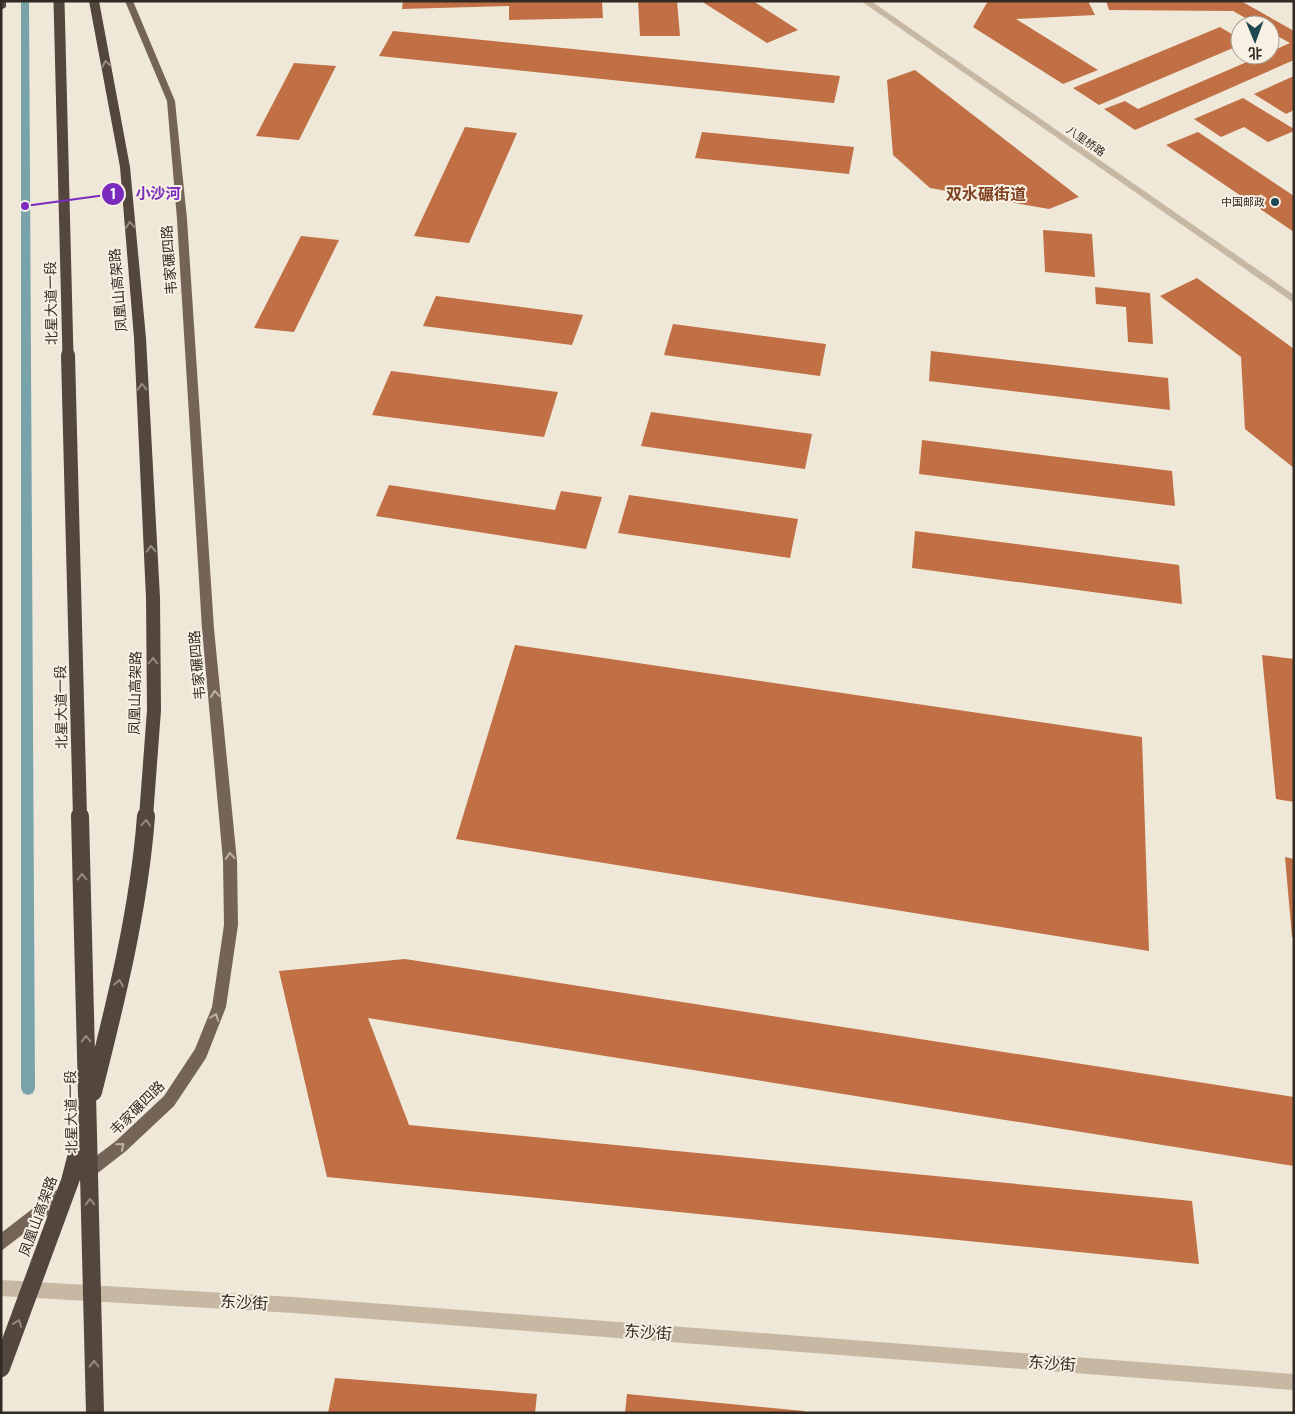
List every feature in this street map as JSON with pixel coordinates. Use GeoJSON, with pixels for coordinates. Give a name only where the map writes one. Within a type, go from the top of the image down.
{"type":"FeatureCollection","features":[{"type":"Feature","properties":{"kind":"highway"},"geometry":{"type":"LineString","coordinates":[[1,1],[1,7]]}},
{"type":"Feature","properties":{"kind":"highway","name":"北星大道一段"},"geometry":{"type":"LineString","coordinates":[[59,1],[95,1413]]}},
{"type":"Feature","properties":{"kind":"highway","name":"凤凰山高架路"},"geometry":{"type":"LineString","coordinates":[[1,1368],[70,1181],[115,1004],[143,861],[152,729],[153,598],[140,338],[125,168],[94,1]]}},
{"type":"Feature","properties":{"kind":"main road","name":"韦家碾四路"},"geometry":{"type":"LineString","coordinates":[[1,1243],[121,1146],[169,1101],[202,1052],[219,1007],[231,925],[230,860],[208,629],[182,219],[171,101],[129,1]]}},
{"type":"Feature","properties":{"kind":"street","name":"八里桥路"},"geometry":{"type":"LineString","coordinates":[[864,1],[1294,300]]}},
{"type":"Feature","properties":{"kind":"street","name":"东沙街"},"geometry":{"type":"LineString","coordinates":[[1,1288],[293,1305],[1294,1382]]}},
{"type":"Feature","properties":{"kind":"building"},"geometry":{"type":"Polygon","coordinates":[[[403,1],[602,1],[603,18],[509,20],[509,6],[402,9],[403,1]]]}},
{"type":"Feature","properties":{"kind":"building"},"geometry":{"type":"Polygon","coordinates":[[[638,1],[677,1],[680,36],[640,36],[638,1]]]}},
{"type":"Feature","properties":{"kind":"building"},"geometry":{"type":"Polygon","coordinates":[[[701,1],[753,1],[798,30],[767,43],[701,1]]]}},
{"type":"Feature","properties":{"kind":"building"},"geometry":{"type":"Polygon","coordinates":[[[988,1],[1088,1],[1095,15],[1016,19],[1098,70],[1063,84],[973,27],[988,1]]]}},
{"type":"Feature","properties":{"kind":"building"},"geometry":{"type":"Polygon","coordinates":[[[1106,1],[1241,1],[1266,15],[1240,15],[1233,11],[1109,10],[1106,1]]]}},
{"type":"Feature","properties":{"kind":"building"},"geometry":{"type":"Polygon","coordinates":[[[1280,23],[1294,31],[1294,60],[1135,130],[1104,109],[1125,101],[1138,109],[1240,65],[1280,65],[1280,48],[1290,43],[1280,38],[1280,23]]]}},
{"type":"Feature","properties":{"kind":"building"},"geometry":{"type":"Polygon","coordinates":[[[1220,27],[1230,33],[1230,49],[1099,105],[1073,88],[1220,27]]]}},
{"type":"Feature","properties":{"kind":"building"},"geometry":{"type":"Polygon","coordinates":[[[393,31],[840,76],[834,103],[379,56],[393,31]]]}},
{"type":"Feature","properties":{"kind":"building"},"geometry":{"type":"Polygon","coordinates":[[[294,63],[336,66],[299,140],[256,136],[294,63]]]}},
{"type":"Feature","properties":{"kind":"building"},"geometry":{"type":"Polygon","coordinates":[[[915,70],[1079,197],[1049,209],[930,188],[893,155],[887,80],[915,70]]]}},
{"type":"Feature","properties":{"kind":"building"},"geometry":{"type":"Polygon","coordinates":[[[1294,76],[1294,110],[1286,114],[1254,94],[1294,76]]]}},
{"type":"Feature","properties":{"kind":"building"},"geometry":{"type":"Polygon","coordinates":[[[1243,98],[1294,129],[1294,131],[1268,142],[1244,127],[1221,137],[1194,119],[1243,98]]]}},
{"type":"Feature","properties":{"kind":"building"},"geometry":{"type":"Polygon","coordinates":[[[465,127],[517,133],[469,243],[414,236],[465,127]]]}},
{"type":"Feature","properties":{"kind":"building"},"geometry":{"type":"Polygon","coordinates":[[[702,132],[854,147],[849,174],[695,158],[702,132]]]}},
{"type":"Feature","properties":{"kind":"building"},"geometry":{"type":"Polygon","coordinates":[[[1198,132],[1294,196],[1294,232],[1166,145],[1198,132]]]}},
{"type":"Feature","properties":{"kind":"building"},"geometry":{"type":"Polygon","coordinates":[[[1043,230],[1092,234],[1095,277],[1045,272],[1043,230]]]}},
{"type":"Feature","properties":{"kind":"building"},"geometry":{"type":"Polygon","coordinates":[[[301,236],[339,240],[294,332],[254,328],[301,236]]]}},
{"type":"Feature","properties":{"kind":"building"},"geometry":{"type":"Polygon","coordinates":[[[1197,278],[1294,349],[1294,468],[1245,429],[1241,357],[1160,296],[1197,278]]]}},
{"type":"Feature","properties":{"kind":"building"},"geometry":{"type":"Polygon","coordinates":[[[1095,287],[1150,293],[1153,344],[1128,342],[1126,307],[1096,304],[1095,287]]]}},
{"type":"Feature","properties":{"kind":"building"},"geometry":{"type":"Polygon","coordinates":[[[436,296],[583,315],[572,345],[423,326],[436,296]]]}},
{"type":"Feature","properties":{"kind":"building"},"geometry":{"type":"Polygon","coordinates":[[[673,324],[826,344],[820,376],[664,355],[673,324]]]}},
{"type":"Feature","properties":{"kind":"building"},"geometry":{"type":"Polygon","coordinates":[[[931,351],[1168,378],[1170,410],[929,381],[931,351]]]}},
{"type":"Feature","properties":{"kind":"building"},"geometry":{"type":"Polygon","coordinates":[[[391,371],[558,392],[544,437],[372,415],[391,371]]]}},
{"type":"Feature","properties":{"kind":"building"},"geometry":{"type":"Polygon","coordinates":[[[651,412],[812,434],[805,469],[641,446],[651,412]]]}},
{"type":"Feature","properties":{"kind":"building"},"geometry":{"type":"Polygon","coordinates":[[[922,440],[1172,471],[1175,506],[919,474],[922,440]]]}},
{"type":"Feature","properties":{"kind":"building"},"geometry":{"type":"Polygon","coordinates":[[[389,485],[555,510],[561,491],[602,497],[586,549],[376,516],[389,485]]]}},
{"type":"Feature","properties":{"kind":"building"},"geometry":{"type":"Polygon","coordinates":[[[629,495],[798,519],[790,558],[618,533],[629,495]]]}},
{"type":"Feature","properties":{"kind":"building"},"geometry":{"type":"Polygon","coordinates":[[[915,531],[1179,565],[1182,604],[912,568],[915,531]]]}},
{"type":"Feature","properties":{"kind":"building"},"geometry":{"type":"Polygon","coordinates":[[[515,645],[1142,737],[1149,951],[456,839],[515,645]]]}},
{"type":"Feature","properties":{"kind":"building"},"geometry":{"type":"Polygon","coordinates":[[[1262,655],[1294,659],[1294,802],[1276,799],[1262,655]]]}},
{"type":"Feature","properties":{"kind":"building"},"geometry":{"type":"Polygon","coordinates":[[[1285,857],[1294,859],[1294,937],[1292,937],[1285,857]]]}},
{"type":"Feature","properties":{"kind":"building"},"geometry":{"type":"Polygon","coordinates":[[[405,959],[1294,1097],[1294,1166],[368,1018],[409,1125],[1192,1201],[1199,1264],[327,1177],[279,971],[405,959]]]}},
{"type":"Feature","properties":{"kind":"building"},"geometry":{"type":"Polygon","coordinates":[[[335,1378],[537,1394],[535,1413],[328,1413],[335,1378]]]}},
{"type":"Feature","properties":{"kind":"building"},"geometry":{"type":"Polygon","coordinates":[[[627,1394],[804,1411],[804,1413],[625,1413],[627,1394]]]}},
{"type":"Feature","properties":{"kind":"waterway"},"geometry":{"type":"LineString","coordinates":[[25,1],[28,1088]]}},
{"type":"Feature","properties":{"kind":"place","name":"中国邮政"},"geometry":{"type":"Point","coordinates":[1275,202]}},
{"type":"Feature","properties":{"kind":"place","name":"小沙河"},"geometry":{"type":"Point","coordinates":[25,206]}},
{"type":"Feature","properties":{"kind":"district","name":"双水碾街道"},"geometry":{"type":"Point","coordinates":[986,194]}}]}
